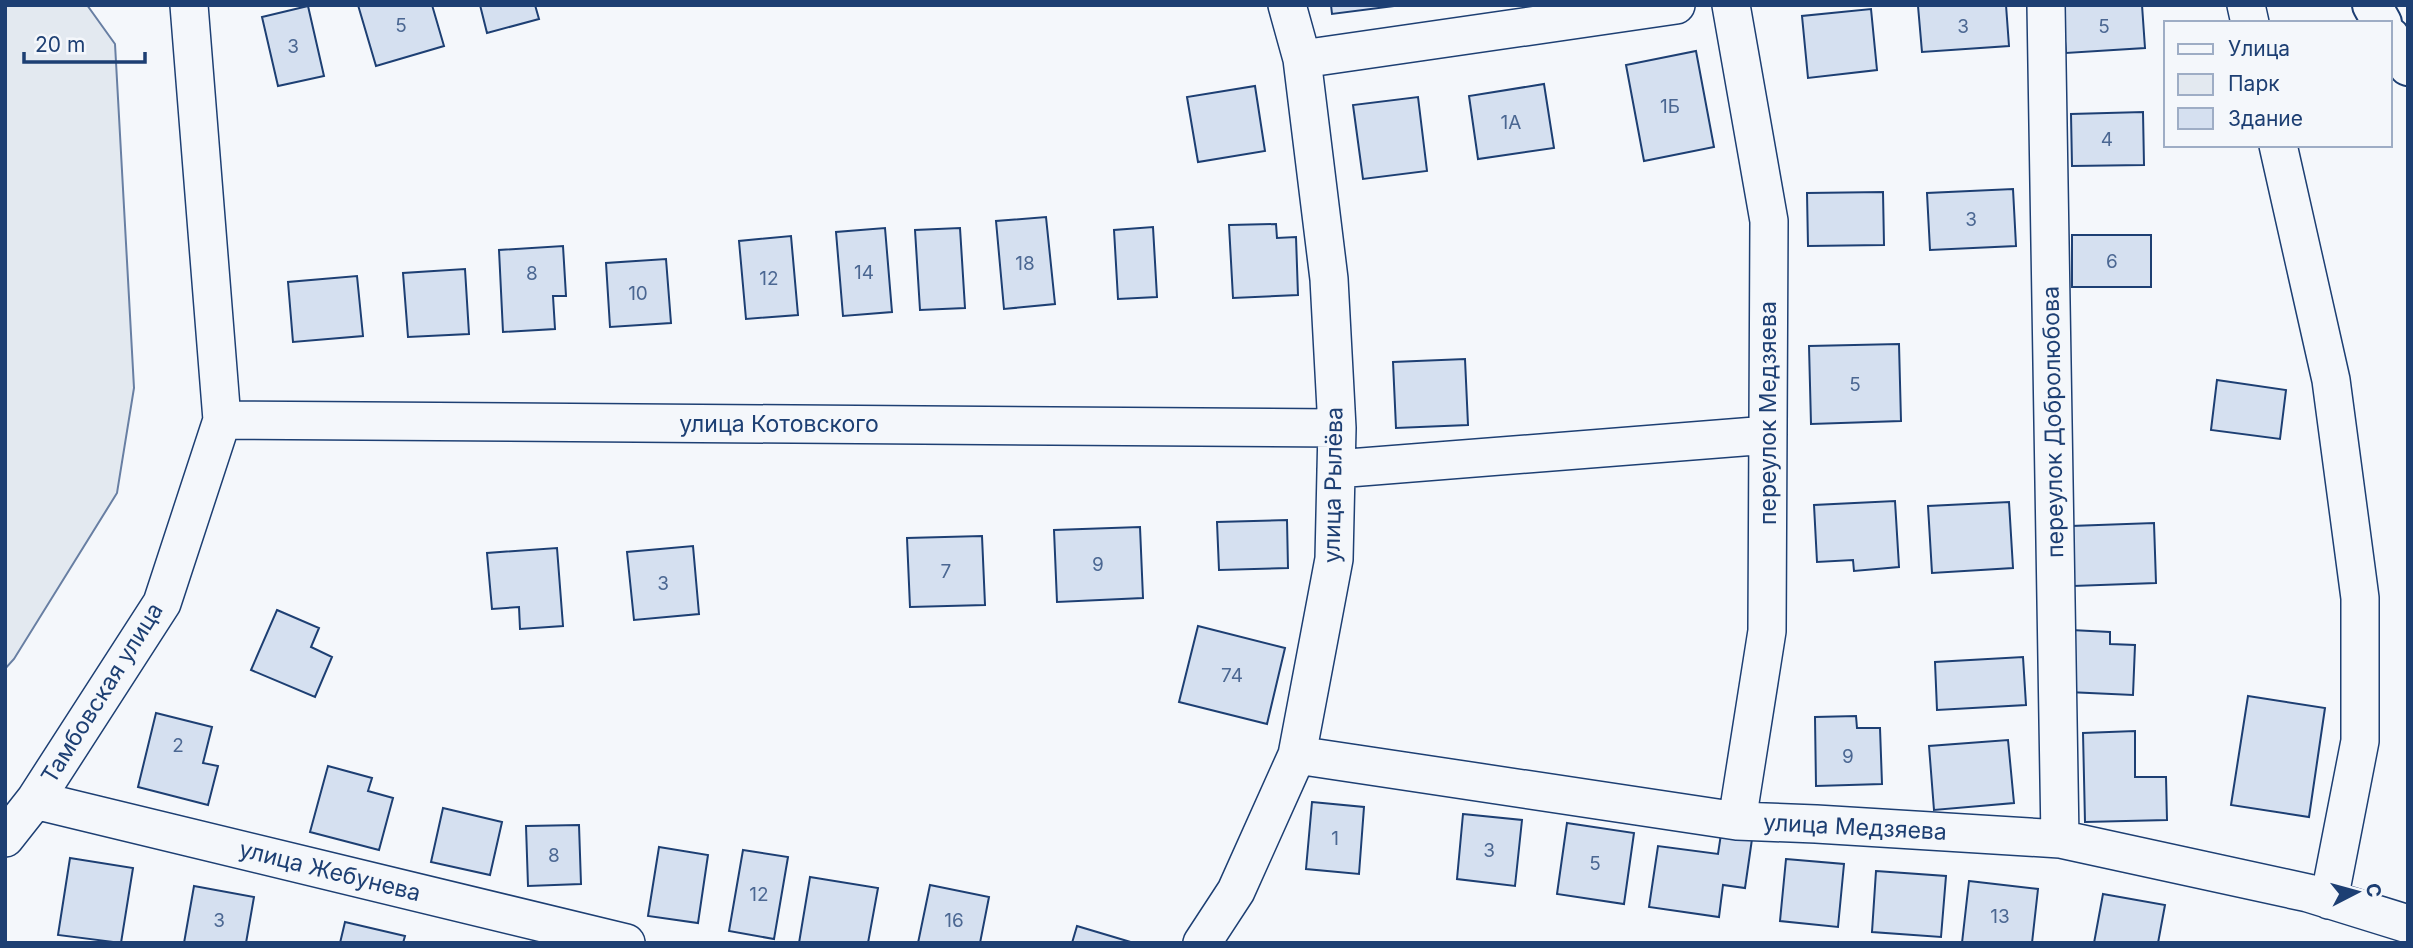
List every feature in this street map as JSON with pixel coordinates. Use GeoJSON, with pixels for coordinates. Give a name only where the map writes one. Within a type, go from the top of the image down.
{"type":"FeatureCollection","features":[{"type":"Feature","properties":{"kind":"main road"},"geometry":{"type":"LineString","coordinates":[[2372,5],[2381,21]]}},
{"type":"Feature","properties":{"kind":"main road"},"geometry":{"type":"LineString","coordinates":[[2392,40],[2408,66]]}},
{"type":"Feature","properties":{"kind":"street"},"geometry":{"type":"LineString","coordinates":[[189,5],[222,420]]}},
{"type":"Feature","properties":{"kind":"street","name":"улица Рылёва"},"geometry":{"type":"LineString","coordinates":[[1202,943],[1236,891],[1297,755],[1334,559],[1336,428],[1329,279],[1302,59],[1287,5]]}},
{"type":"Feature","properties":{"kind":"street"},"geometry":{"type":"LineString","coordinates":[[1302,59],[1676,5]]}},
{"type":"Feature","properties":{"kind":"street","name":"переулок Медзяева"},"geometry":{"type":"LineString","coordinates":[[1731,5],[1769,221],[1767,631],[1737,821]]}},
{"type":"Feature","properties":{"kind":"street","name":"переулок Добролюбова"},"geometry":{"type":"LineString","coordinates":[[2046,5],[2060,839]]}},
{"type":"Feature","properties":{"kind":"street"},"geometry":{"type":"LineString","coordinates":[[2278,147],[2330,380],[2360,598],[2360,740],[2329,900]]}},
{"type":"Feature","properties":{"kind":"street","name":"улица Котовского"},"geometry":{"type":"LineString","coordinates":[[222,420],[1336,428]]}},
{"type":"Feature","properties":{"kind":"street","name":"Тамбовская улица"},"geometry":{"type":"LineString","coordinates":[[5,838],[35,800],[162,603],[222,420]]}},
{"type":"Feature","properties":{"kind":"street"},"geometry":{"type":"LineString","coordinates":[[1336,469],[1768,435]]}},
{"type":"Feature","properties":{"kind":"street","name":"улица Медзяева"},"geometry":{"type":"LineString","coordinates":[[1297,755],[1737,821],[1829,824],[2060,839],[2308,893],[2408,923]]}},
{"type":"Feature","properties":{"kind":"street","name":"улица Жебунева"},"geometry":{"type":"LineString","coordinates":[[35,800],[626,943]]}},
{"type":"Feature","properties":{"kind":"green space"},"geometry":{"type":"Polygon","coordinates":[[[5,5],[87,5],[115,44],[134,388],[117,493],[14,659],[5,669],[5,5]]]}},
{"type":"Feature","properties":{"kind":"building"},"geometry":{"type":"Polygon","coordinates":[[[358,5],[432,5],[444,46],[376,66],[358,5]]]}},
{"type":"Feature","properties":{"kind":"building"},"geometry":{"type":"Polygon","coordinates":[[[480,5],[535,5],[539,19],[487,33],[480,5]]]}},
{"type":"Feature","properties":{"kind":"building"},"geometry":{"type":"Polygon","coordinates":[[[1331,5],[1402,5],[1332,14],[1331,5]]]}},
{"type":"Feature","properties":{"kind":"building"},"geometry":{"type":"Polygon","coordinates":[[[2006,5],[2009,46],[1922,52],[1918,6],[2006,5]]]}},
{"type":"Feature","properties":{"kind":"building"},"geometry":{"type":"Polygon","coordinates":[[[2062,5],[2142,5],[2145,48],[2066,53],[2062,5]]]}},
{"type":"Feature","properties":{"kind":"building"},"geometry":{"type":"Polygon","coordinates":[[[308,6],[324,76],[278,86],[262,17],[308,6]]]}},
{"type":"Feature","properties":{"kind":"building"},"geometry":{"type":"Polygon","coordinates":[[[1871,9],[1877,70],[1808,78],[1802,16],[1871,9]]]}},
{"type":"Feature","properties":{"kind":"building"},"geometry":{"type":"Polygon","coordinates":[[[1696,51],[1714,147],[1644,161],[1626,65],[1696,51]]]}},
{"type":"Feature","properties":{"kind":"building"},"geometry":{"type":"Polygon","coordinates":[[[1544,84],[1554,148],[1478,159],[1469,96],[1544,84]]]}},
{"type":"Feature","properties":{"kind":"building"},"geometry":{"type":"Polygon","coordinates":[[[1255,86],[1265,151],[1198,162],[1187,97],[1255,86]]]}},
{"type":"Feature","properties":{"kind":"building"},"geometry":{"type":"Polygon","coordinates":[[[1418,97],[1427,171],[1363,179],[1353,105],[1418,97]]]}},
{"type":"Feature","properties":{"kind":"building"},"geometry":{"type":"Polygon","coordinates":[[[2143,112],[2144,165],[2072,166],[2071,114],[2143,112]]]}},
{"type":"Feature","properties":{"kind":"building"},"geometry":{"type":"Polygon","coordinates":[[[2013,189],[2016,246],[1930,250],[1927,193],[2013,189]]]}},
{"type":"Feature","properties":{"kind":"building"},"geometry":{"type":"Polygon","coordinates":[[[1883,192],[1884,245],[1808,246],[1807,193],[1883,192]]]}},
{"type":"Feature","properties":{"kind":"building"},"geometry":{"type":"Polygon","coordinates":[[[1046,217],[1055,304],[1004,309],[996,221],[1046,217]]]}},
{"type":"Feature","properties":{"kind":"building"},"geometry":{"type":"Polygon","coordinates":[[[1276,224],[1277,238],[1296,237],[1298,295],[1233,298],[1229,225],[1276,224]]]}},
{"type":"Feature","properties":{"kind":"building"},"geometry":{"type":"Polygon","coordinates":[[[1153,227],[1157,297],[1118,299],[1114,230],[1153,227]]]}},
{"type":"Feature","properties":{"kind":"building"},"geometry":{"type":"Polygon","coordinates":[[[885,228],[892,312],[843,316],[836,232],[885,228]]]}},
{"type":"Feature","properties":{"kind":"building"},"geometry":{"type":"Polygon","coordinates":[[[960,228],[965,308],[920,310],[915,230],[960,228]]]}},
{"type":"Feature","properties":{"kind":"building"},"geometry":{"type":"Polygon","coordinates":[[[2072,235],[2151,235],[2151,287],[2072,287],[2072,235]]]}},
{"type":"Feature","properties":{"kind":"building"},"geometry":{"type":"Polygon","coordinates":[[[791,236],[798,315],[746,319],[739,241],[791,236]]]}},
{"type":"Feature","properties":{"kind":"building"},"geometry":{"type":"Polygon","coordinates":[[[563,246],[566,296],[553,296],[555,329],[503,332],[499,250],[563,246]]]}},
{"type":"Feature","properties":{"kind":"building"},"geometry":{"type":"Polygon","coordinates":[[[666,259],[671,323],[610,327],[606,263],[666,259]]]}},
{"type":"Feature","properties":{"kind":"building"},"geometry":{"type":"Polygon","coordinates":[[[465,269],[469,334],[408,337],[403,273],[465,269]]]}},
{"type":"Feature","properties":{"kind":"building"},"geometry":{"type":"Polygon","coordinates":[[[357,276],[363,336],[293,342],[288,282],[357,276]]]}},
{"type":"Feature","properties":{"kind":"building"},"geometry":{"type":"Polygon","coordinates":[[[1899,344],[1901,421],[1811,424],[1809,346],[1899,344]]]}},
{"type":"Feature","properties":{"kind":"building"},"geometry":{"type":"Polygon","coordinates":[[[1465,359],[1468,425],[1396,428],[1393,362],[1465,359]]]}},
{"type":"Feature","properties":{"kind":"building"},"geometry":{"type":"Polygon","coordinates":[[[2217,380],[2286,390],[2280,439],[2211,430],[2217,380]]]}},
{"type":"Feature","properties":{"kind":"building"},"geometry":{"type":"Polygon","coordinates":[[[1895,501],[1899,567],[1854,571],[1853,560],[1817,562],[1814,505],[1895,501]]]}},
{"type":"Feature","properties":{"kind":"building"},"geometry":{"type":"Polygon","coordinates":[[[2009,502],[2013,568],[1932,573],[1928,506],[2009,502]]]}},
{"type":"Feature","properties":{"kind":"building"},"geometry":{"type":"Polygon","coordinates":[[[1287,520],[1288,568],[1219,570],[1217,522],[1287,520]]]}},
{"type":"Feature","properties":{"kind":"building"},"geometry":{"type":"Polygon","coordinates":[[[2154,523],[2156,583],[2073,586],[2071,526],[2154,523]]]}},
{"type":"Feature","properties":{"kind":"building"},"geometry":{"type":"Polygon","coordinates":[[[1140,527],[1143,598],[1057,602],[1054,530],[1140,527]]]}},
{"type":"Feature","properties":{"kind":"building"},"geometry":{"type":"Polygon","coordinates":[[[982,536],[985,605],[910,607],[907,538],[982,536]]]}},
{"type":"Feature","properties":{"kind":"building"},"geometry":{"type":"Polygon","coordinates":[[[693,546],[699,614],[634,620],[627,552],[693,546]]]}},
{"type":"Feature","properties":{"kind":"building"},"geometry":{"type":"Polygon","coordinates":[[[557,548],[563,626],[520,629],[519,607],[492,609],[487,553],[557,548]]]}},
{"type":"Feature","properties":{"kind":"building"},"geometry":{"type":"Polygon","coordinates":[[[277,610],[319,628],[311,647],[332,657],[315,697],[251,670],[277,610]]]}},
{"type":"Feature","properties":{"kind":"building"},"geometry":{"type":"Polygon","coordinates":[[[1198,626],[1285,648],[1267,724],[1179,702],[1198,626]]]}},
{"type":"Feature","properties":{"kind":"building"},"geometry":{"type":"Polygon","coordinates":[[[2071,630],[2110,632],[2110,644],[2135,645],[2133,695],[2068,692],[2071,630]]]}},
{"type":"Feature","properties":{"kind":"building"},"geometry":{"type":"Polygon","coordinates":[[[2023,657],[2026,705],[1937,710],[1935,662],[2023,657]]]}},
{"type":"Feature","properties":{"kind":"building"},"geometry":{"type":"Polygon","coordinates":[[[2248,696],[2325,708],[2309,817],[2231,805],[2248,696]]]}},
{"type":"Feature","properties":{"kind":"building"},"geometry":{"type":"Polygon","coordinates":[[[156,713],[212,727],[203,763],[218,766],[208,805],[138,787],[156,713]]]}},
{"type":"Feature","properties":{"kind":"building"},"geometry":{"type":"Polygon","coordinates":[[[1856,716],[1857,728],[1880,728],[1882,784],[1816,786],[1815,717],[1856,716]]]}},
{"type":"Feature","properties":{"kind":"building"},"geometry":{"type":"Polygon","coordinates":[[[2135,731],[2135,777],[2166,777],[2167,820],[2085,822],[2083,733],[2135,731]]]}},
{"type":"Feature","properties":{"kind":"building"},"geometry":{"type":"Polygon","coordinates":[[[2008,740],[2014,803],[1934,810],[1929,746],[2008,740]]]}},
{"type":"Feature","properties":{"kind":"building"},"geometry":{"type":"Polygon","coordinates":[[[328,766],[372,778],[368,791],[393,798],[379,850],[310,832],[328,766]]]}},
{"type":"Feature","properties":{"kind":"building"},"geometry":{"type":"Polygon","coordinates":[[[1312,802],[1364,807],[1359,874],[1306,869],[1312,802]]]}},
{"type":"Feature","properties":{"kind":"building"},"geometry":{"type":"Polygon","coordinates":[[[443,808],[502,822],[490,875],[431,862],[443,808]]]}},
{"type":"Feature","properties":{"kind":"building"},"geometry":{"type":"Polygon","coordinates":[[[1463,814],[1522,820],[1515,886],[1457,879],[1463,814]]]}},
{"type":"Feature","properties":{"kind":"building"},"geometry":{"type":"Polygon","coordinates":[[[1567,823],[1634,833],[1624,904],[1557,894],[1567,823]]]}},
{"type":"Feature","properties":{"kind":"building"},"geometry":{"type":"Polygon","coordinates":[[[579,825],[581,884],[528,886],[526,826],[579,825]]]}},
{"type":"Feature","properties":{"kind":"building"},"geometry":{"type":"Polygon","coordinates":[[[1721,834],[1752,839],[1745,888],[1723,885],[1719,917],[1649,907],[1658,846],[1718,854],[1721,834]]]}},
{"type":"Feature","properties":{"kind":"building"},"geometry":{"type":"Polygon","coordinates":[[[659,847],[708,855],[698,923],[648,916],[659,847]]]}},
{"type":"Feature","properties":{"kind":"building"},"geometry":{"type":"Polygon","coordinates":[[[743,850],[788,857],[774,939],[729,931],[743,850]]]}},
{"type":"Feature","properties":{"kind":"building"},"geometry":{"type":"Polygon","coordinates":[[[70,858],[133,868],[121,943],[58,935],[70,858]]]}},
{"type":"Feature","properties":{"kind":"building"},"geometry":{"type":"Polygon","coordinates":[[[1786,859],[1844,864],[1838,927],[1780,921],[1786,859]]]}},
{"type":"Feature","properties":{"kind":"building"},"geometry":{"type":"Polygon","coordinates":[[[1876,871],[1946,876],[1941,937],[1872,932],[1876,871]]]}},
{"type":"Feature","properties":{"kind":"building"},"geometry":{"type":"Polygon","coordinates":[[[810,877],[878,888],[868,943],[799,943],[810,877]]]}},
{"type":"Feature","properties":{"kind":"building"},"geometry":{"type":"Polygon","coordinates":[[[1969,881],[2038,889],[2032,943],[1962,943],[1969,881]]]}},
{"type":"Feature","properties":{"kind":"building"},"geometry":{"type":"Polygon","coordinates":[[[930,885],[989,897],[980,943],[918,943],[930,885]]]}},
{"type":"Feature","properties":{"kind":"building"},"geometry":{"type":"Polygon","coordinates":[[[194,886],[254,897],[246,943],[184,943],[194,886]]]}},
{"type":"Feature","properties":{"kind":"building"},"geometry":{"type":"Polygon","coordinates":[[[2103,894],[2165,905],[2158,943],[2094,943],[2103,894]]]}},
{"type":"Feature","properties":{"kind":"building"},"geometry":{"type":"Polygon","coordinates":[[[345,922],[405,936],[403,943],[340,943],[345,922]]]}},
{"type":"Feature","properties":{"kind":"building"},"geometry":{"type":"Polygon","coordinates":[[[1077,926],[1134,943],[1072,943],[1077,926]]]}}]}
